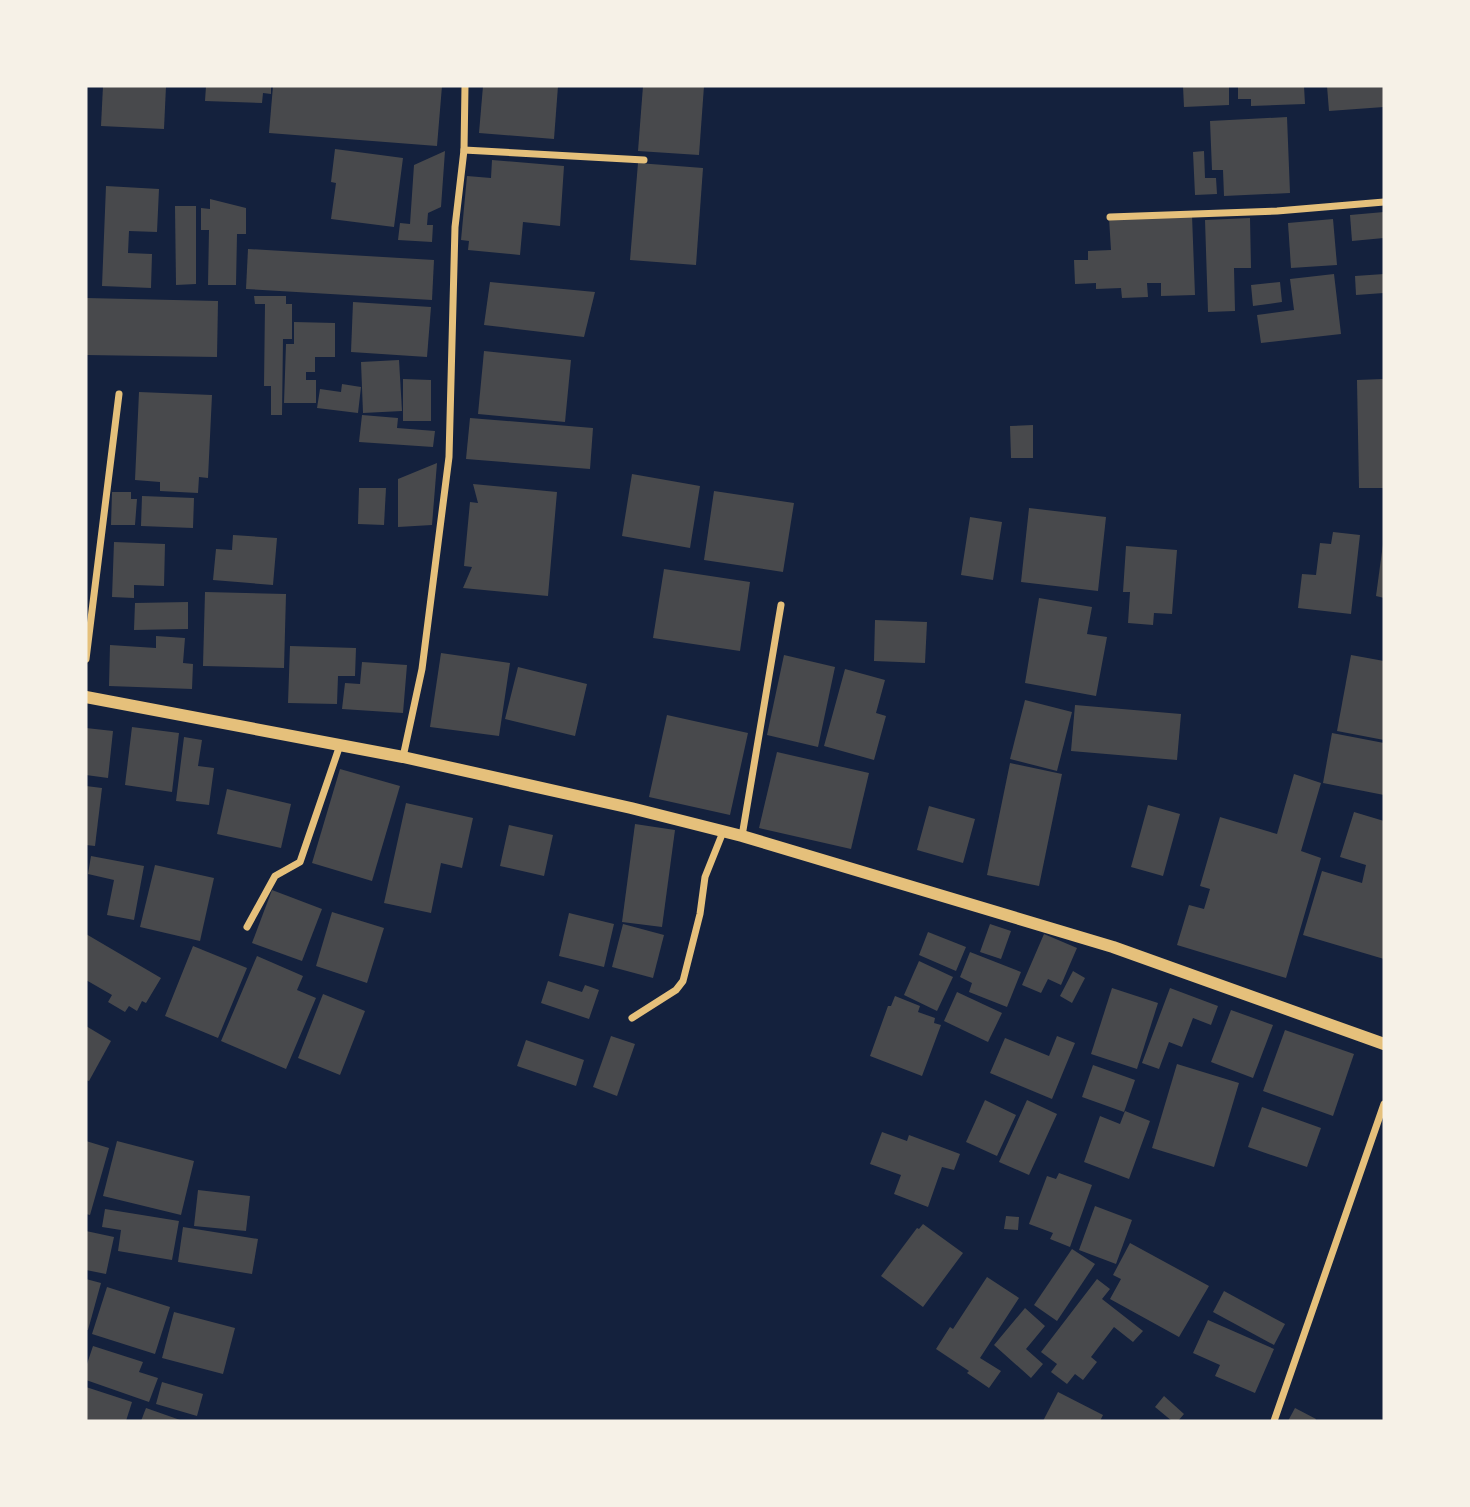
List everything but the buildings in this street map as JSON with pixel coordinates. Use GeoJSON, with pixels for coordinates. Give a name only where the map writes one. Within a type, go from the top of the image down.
{"type":"FeatureCollection","features":[{"type":"Feature","properties":{"kind":"street"},"geometry":{"type":"LineString","coordinates":[[403,757],[422,670],[449,457],[455,228],[464,150],[465,86]]}},
{"type":"Feature","properties":{"kind":"street"},"geometry":{"type":"LineString","coordinates":[[464,150],[644,160]]}},
{"type":"Feature","properties":{"kind":"street"},"geometry":{"type":"LineString","coordinates":[[1110,217],[1277,211],[1384,202]]}},
{"type":"Feature","properties":{"kind":"street"},"geometry":{"type":"LineString","coordinates":[[86,659],[119,394]]}},
{"type":"Feature","properties":{"kind":"street"},"geometry":{"type":"LineString","coordinates":[[742,836],[781,605]]}},
{"type":"Feature","properties":{"kind":"street"},"geometry":{"type":"LineString","coordinates":[[86,697],[403,757],[742,836],[1113,947],[1384,1044]]}},
{"type":"Feature","properties":{"kind":"street"},"geometry":{"type":"LineString","coordinates":[[247,927],[275,876],[300,862],[341,744]]}},
{"type":"Feature","properties":{"kind":"street"},"geometry":{"type":"LineString","coordinates":[[632,1018],[676,990],[682,981],[695,936],[705,877],[723,832]]}},
{"type":"Feature","properties":{"kind":"street"},"geometry":{"type":"LineString","coordinates":[[1273,1421],[1384,1104]]}}]}
